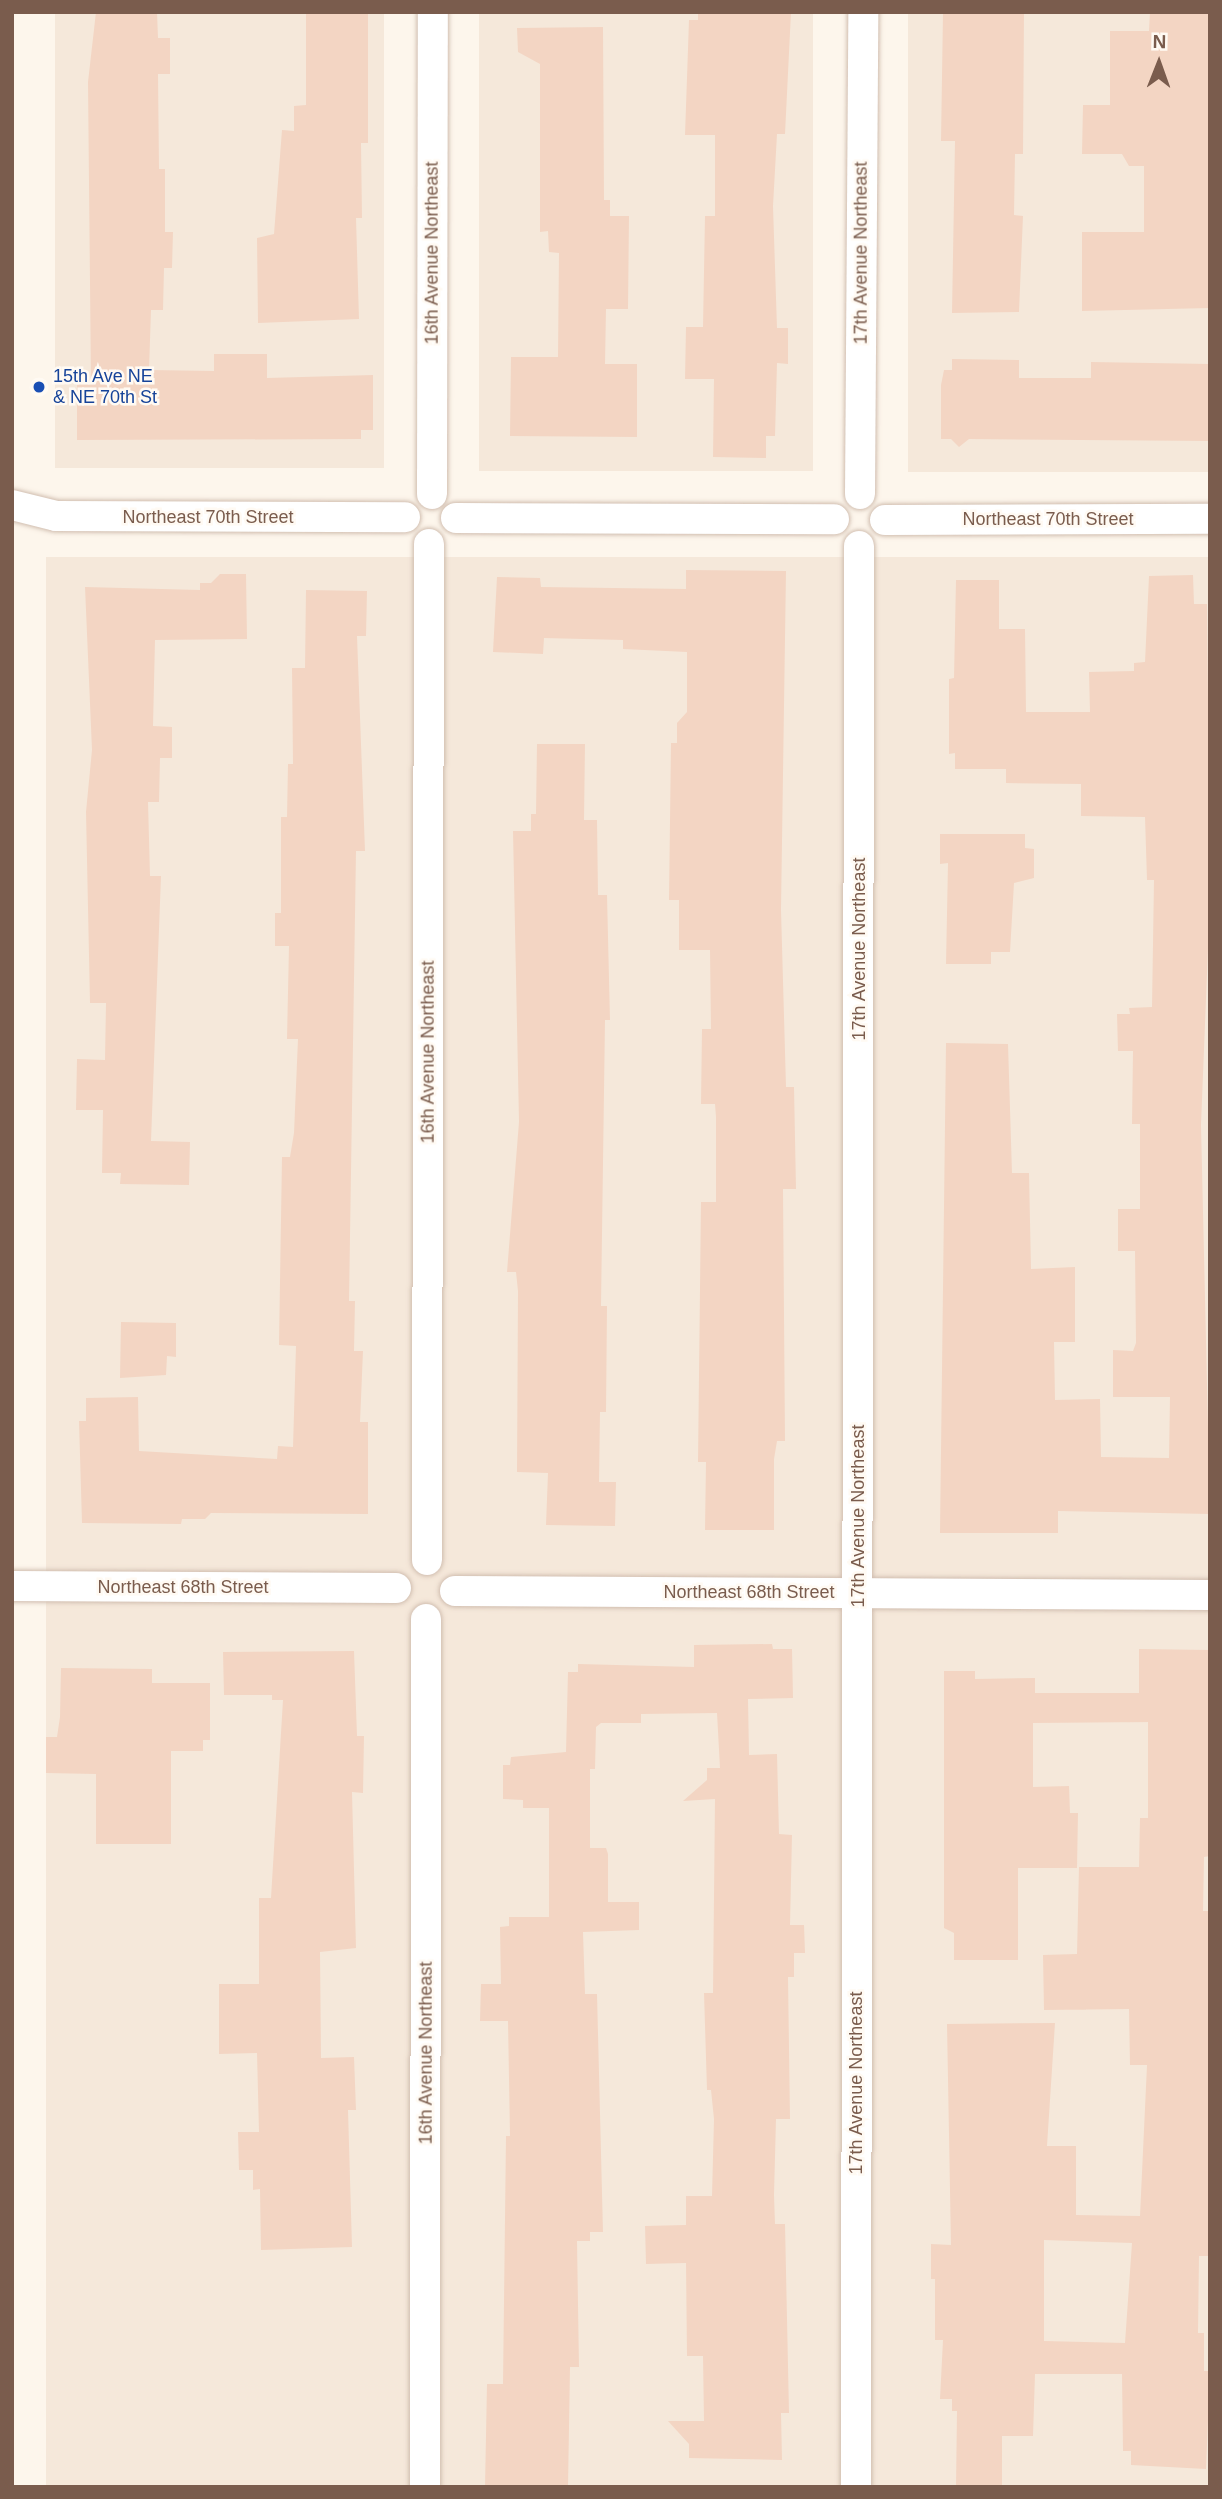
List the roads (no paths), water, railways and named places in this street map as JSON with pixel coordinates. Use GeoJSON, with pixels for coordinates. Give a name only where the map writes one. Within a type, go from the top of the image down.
{"type":"FeatureCollection","features":[{"type":"Feature","properties":{"kind":"street","name":"16th Avenue Northeast"},"geometry":{"type":"LineString","coordinates":[[432,494],[433,12]]}},
{"type":"Feature","properties":{"kind":"street","name":"17th Avenue Northeast"},"geometry":{"type":"LineString","coordinates":[[860,494],[863,12]]}},
{"type":"Feature","properties":{"kind":"street"},"geometry":{"type":"LineString","coordinates":[[432,494],[446,498],[456,518],[448,537],[429,544],[411,537],[405,517],[413,500],[432,494]]}},
{"type":"Feature","properties":{"kind":"street"},"geometry":{"type":"LineString","coordinates":[[860,494],[874,499],[885,520],[878,538],[859,546],[841,539],[834,519],[841,502],[860,494]]}},
{"type":"Feature","properties":{"kind":"street","name":"Northeast 70th Street"},"geometry":{"type":"LineString","coordinates":[[12,505],[55,516],[405,517]]}},
{"type":"Feature","properties":{"kind":"street"},"geometry":{"type":"LineString","coordinates":[[456,518],[834,519]]}},
{"type":"Feature","properties":{"kind":"street","name":"Northeast 70th Street"},"geometry":{"type":"LineString","coordinates":[[885,520],[1210,519]]}},
{"type":"Feature","properties":{"kind":"street","name":"16th Avenue Northeast"},"geometry":{"type":"LineString","coordinates":[[426,1560],[429,544]]}},
{"type":"Feature","properties":{"kind":"street","name":"17th Avenue Northeast"},"geometry":{"type":"LineString","coordinates":[[856,2487],[859,546]]}},
{"type":"Feature","properties":{"kind":"street"},"geometry":{"type":"LineString","coordinates":[[426,1560],[445,1567],[455,1591],[445,1612],[426,1619],[402,1608],[396,1588],[408,1566],[426,1560]]}},
{"type":"Feature","properties":{"kind":"street","name":"Northeast 68th Street"},"geometry":{"type":"LineString","coordinates":[[12,1586],[396,1588]]}},
{"type":"Feature","properties":{"kind":"street","name":"Northeast 68th Street"},"geometry":{"type":"LineString","coordinates":[[455,1591],[1210,1595]]}},
{"type":"Feature","properties":{"kind":"street","name":"16th Avenue Northeast"},"geometry":{"type":"LineString","coordinates":[[425,2487],[426,1619]]}},
{"type":"Feature","properties":{"kind":"place","name":"15th Ave NE & NE 70th St"},"geometry":{"type":"Point","coordinates":[39,387]}}]}
